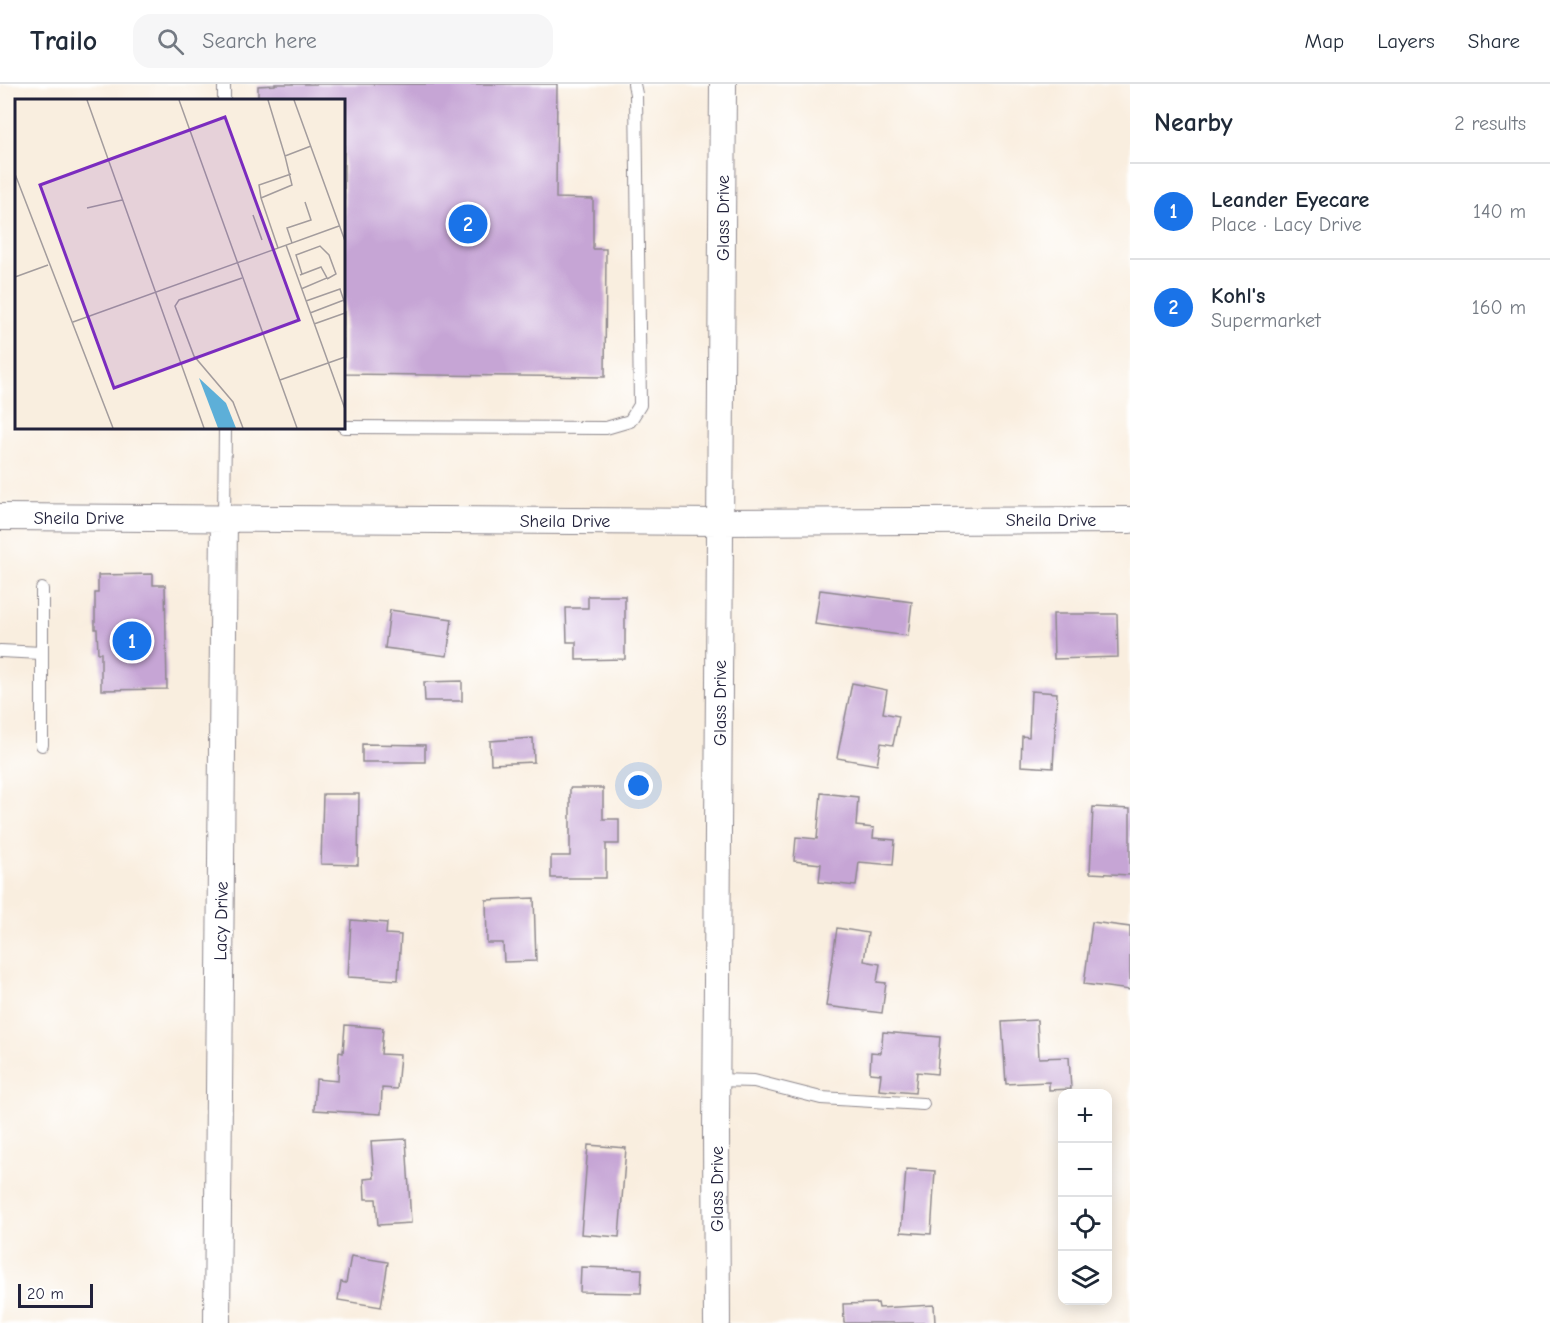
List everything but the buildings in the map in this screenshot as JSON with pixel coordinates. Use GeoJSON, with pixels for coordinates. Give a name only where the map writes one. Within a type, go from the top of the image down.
{"type":"FeatureCollection","features":[{"type":"Feature","properties":{"kind":"street","name":"Glass Drive"},"geometry":{"type":"LineString","coordinates":[[717,1323],[723,84]]}},
{"type":"Feature","properties":{"kind":"street","name":"Sheila Drive"},"geometry":{"type":"LineString","coordinates":[[0,517],[720,522],[1130,520]]}},
{"type":"Feature","properties":{"kind":"street","name":"Lacy Drive"},"geometry":{"type":"LineString","coordinates":[[217,1323],[224,519]]}},
{"type":"Feature","properties":{"kind":"lane"},"geometry":{"type":"LineString","coordinates":[[345,427],[606,428],[630,421],[640,405],[636,94],[634,84]]}},
{"type":"Feature","properties":{"kind":"lane"},"geometry":{"type":"LineString","coordinates":[[224,519],[225,429]]}},
{"type":"Feature","properties":{"kind":"lane"},"geometry":{"type":"LineString","coordinates":[[42,589],[42,745]]}},
{"type":"Feature","properties":{"kind":"lane"},"geometry":{"type":"LineString","coordinates":[[0,651],[42,653]]}},
{"type":"Feature","properties":{"kind":"lane"},"geometry":{"type":"LineString","coordinates":[[717,1080],[754,1081],[821,1098],[923,1104]]}},
{"type":"Feature","properties":{"kind":"place","name":"Kohl's"},"geometry":{"type":"Point","coordinates":[468,224]}},
{"type":"Feature","properties":{"kind":"place","name":"Leander Eyecare"},"geometry":{"type":"Point","coordinates":[132,641]}}]}
